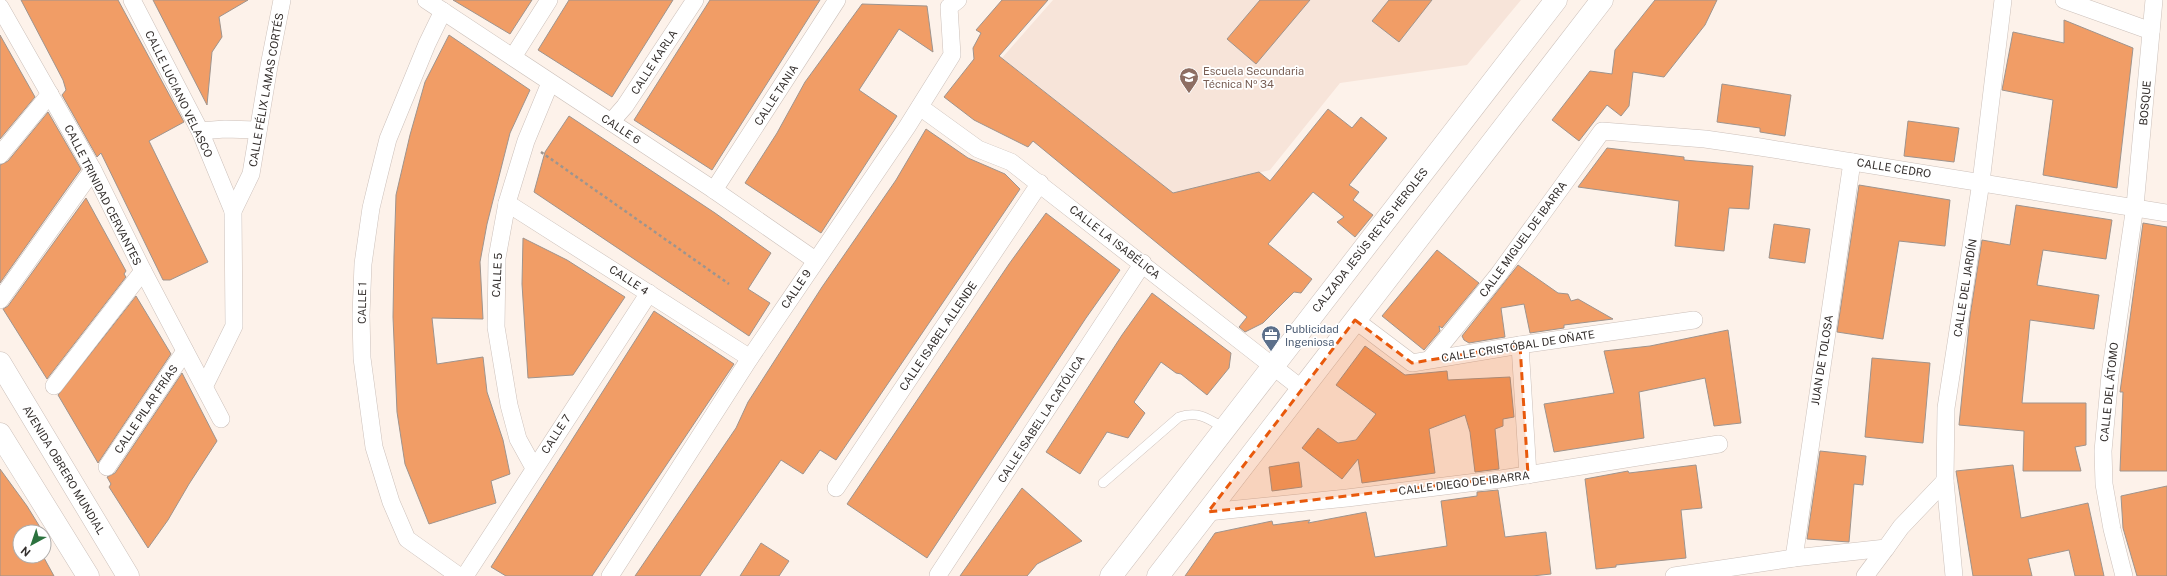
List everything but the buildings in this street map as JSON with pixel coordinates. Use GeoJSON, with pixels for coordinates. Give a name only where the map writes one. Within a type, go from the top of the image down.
{"type":"FeatureCollection","features":[{"type":"Feature","properties":{"kind":"street","name":"CALLE LUCIANO VELASCO"},"geometry":{"type":"LineString","coordinates":[[132,0],[200,131],[233,211]]}},
{"type":"Feature","properties":{"kind":"street","name":"CALLE FÉLIX LAMAS CORTÉS"},"geometry":{"type":"LineString","coordinates":[[204,385],[234,326],[233,211],[251,174],[282,0]]}},
{"type":"Feature","properties":{"kind":"street","name":"CALLE 6"},"geometry":{"type":"LineString","coordinates":[[426,0],[714,190],[815,260]]}},
{"type":"Feature","properties":{"kind":"street"},"geometry":{"type":"LineString","coordinates":[[513,57],[549,0]]}},
{"type":"Feature","properties":{"kind":"street","name":"CALLE KARLA"},"geometry":{"type":"LineString","coordinates":[[611,122],[625,106],[695,0]]}},
{"type":"Feature","properties":{"kind":"street","name":"CALLE TANIA"},"geometry":{"type":"LineString","coordinates":[[714,190],[837,0]]}},
{"type":"Feature","properties":{"kind":"street","name":"CALZADA JESÚS REYES HEROLES"},"geometry":{"type":"LineString","coordinates":[[1111,576],[1556,0]]}},
{"type":"Feature","properties":{"kind":"street"},"geometry":{"type":"LineString","coordinates":[[1158,576],[1602,0]]}},
{"type":"Feature","properties":{"kind":"street","name":"CALLE DEL JARDÍN"},"geometry":{"type":"LineString","coordinates":[[1954,576],[1945,481],[1946,408],[1981,182],[2003,0]]}},
{"type":"Feature","properties":{"kind":"street"},"geometry":{"type":"LineString","coordinates":[[2064,0],[2151,31]]}},
{"type":"Feature","properties":{"kind":"street","name":"BOSQUE"},"geometry":{"type":"LineString","coordinates":[[2135,206],[2154,0]]}},
{"type":"Feature","properties":{"kind":"street","name":"CALLE 9"},"geometry":{"type":"LineString","coordinates":[[610,576],[750,358],[920,107],[952,55],[951,2]]}},
{"type":"Feature","properties":{"kind":"street","name":"CALLE TRINIDAD CERVANTES"},"geometry":{"type":"LineString","coordinates":[[0,7],[93,170],[143,271],[221,419]]}},
{"type":"Feature","properties":{"kind":"street","name":"CALLE 1"},"geometry":{"type":"LineString","coordinates":[[443,11],[427,44],[388,139],[371,208],[363,264],[361,315],[362,358],[374,447],[391,502],[407,539],[459,576]]}},
{"type":"Feature","properties":{"kind":"street","name":"CALLE 5"},"geometry":{"type":"LineString","coordinates":[[534,468],[516,432],[509,404],[496,327],[496,258],[507,203],[526,141],[550,83]]}},
{"type":"Feature","properties":{"kind":"street"},"geometry":{"type":"LineString","coordinates":[[0,155],[50,94]]}},
{"type":"Feature","properties":{"kind":"street","name":"CALLE LA ISABÉLICA"},"geometry":{"type":"LineString","coordinates":[[920,107],[978,149],[1011,162],[1040,183],[1302,389]]}},
{"type":"Feature","properties":{"kind":"street"},"geometry":{"type":"LineString","coordinates":[[200,131],[225,129],[258,130]]}},
{"type":"Feature","properties":{"kind":"street","name":"CALLE MIGUEL DE IBARRA"},"geometry":{"type":"LineString","coordinates":[[1430,359],[1498,275],[1602,131],[1620,132]]}},
{"type":"Feature","properties":{"kind":"street","name":"CALLE CEDRO"},"geometry":{"type":"LineString","coordinates":[[1620,132],[1704,139],[2135,206],[2167,213]]}},
{"type":"Feature","properties":{"kind":"street","name":"JUAN DE TOLOSA"},"geometry":{"type":"LineString","coordinates":[[1794,558],[1852,162]]}},
{"type":"Feature","properties":{"kind":"street"},"geometry":{"type":"LineString","coordinates":[[0,300],[93,170]]}},
{"type":"Feature","properties":{"kind":"street","name":"CALLE ISABEL ALLENDE"},"geometry":{"type":"LineString","coordinates":[[836,488],[1040,183]]}},
{"type":"Feature","properties":{"kind":"street","name":"CALLE 4"},"geometry":{"type":"LineString","coordinates":[[507,203],[750,358]]}},
{"type":"Feature","properties":{"kind":"street","name":"CALLE DEL ÁTOMO"},"geometry":{"type":"LineString","coordinates":[[2124,576],[2112,528],[2104,484],[2103,451],[2110,375],[2135,206]]}},
{"type":"Feature","properties":{"kind":"street","name":"CALLE ISABEL LA CATÓLICA"},"geometry":{"type":"LineString","coordinates":[[938,575],[1143,263]]}},
{"type":"Feature","properties":{"kind":"street"},"geometry":{"type":"LineString","coordinates":[[54,386],[143,271]]}},
{"type":"Feature","properties":{"kind":"street","name":"CALLE 7"},"geometry":{"type":"LineString","coordinates":[[465,576],[649,293]]}},
{"type":"Feature","properties":{"kind":"street","name":"CALLE CRISTÓBAL DE OÑATE"},"geometry":{"type":"LineString","coordinates":[[1355,320],[1412,363],[1520,345],[1694,320]]}},
{"type":"Feature","properties":{"kind":"street"},"geometry":{"type":"LineString","coordinates":[[1520,345],[1528,475]]}},
{"type":"Feature","properties":{"kind":"street","name":"CALLE PILAR FRÍAS"},"geometry":{"type":"LineString","coordinates":[[107,467],[185,351]]}},
{"type":"Feature","properties":{"kind":"street","name":"AVENIDA OBRERO MUNDIAL"},"geometry":{"type":"LineString","coordinates":[[0,363],[128,576]]}},
{"type":"Feature","properties":{"kind":"street"},"geometry":{"type":"LineString","coordinates":[[0,434],[88,576]]}},
{"type":"Feature","properties":{"kind":"street","name":"CALLE DIEGO DE IBARRA"},"geometry":{"type":"LineString","coordinates":[[1208,512],[1347,498],[1528,475],[1718,444]]}},
{"type":"Feature","properties":{"kind":"street"},"geometry":{"type":"LineString","coordinates":[[1865,576],[1901,527],[1945,481]]}},
{"type":"Feature","properties":{"kind":"street"},"geometry":{"type":"LineString","coordinates":[[1674,576],[1794,558],[1886,548]]}},
{"type":"Feature","properties":{"kind":"lane"},"geometry":{"type":"LineString","coordinates":[[1103,483],[1179,416],[1191,413],[1206,417],[1224,428]]}},
{"type":"Feature","properties":{"kind":"path"},"geometry":{"type":"LineString","coordinates":[[526,141],[729,284]]}},
{"type":"Feature","properties":{"kind":"highlighted area"},"geometry":{"type":"Polygon","coordinates":[[[1355,320],[1412,363],[1520,345],[1528,475],[1208,512],[1355,320]]]}},
{"type":"Feature","properties":{"kind":"shaded area","name":"Escuela Secundaria Técnica Nº 34"},"geometry":{"type":"Polygon","coordinates":[[[1053,0],[1521,0],[1467,65],[1340,83],[1270,170],[1173,193],[1002,58],[1053,0]]]}},
{"type":"Feature","properties":{"kind":"place","name":"Escuela Secundaria Técnica Nº 34"},"geometry":{"type":"Point","coordinates":[1189,94]}},
{"type":"Feature","properties":{"kind":"place","name":"Publicidad Ingeniosa"},"geometry":{"type":"Point","coordinates":[1271,352]}}]}
